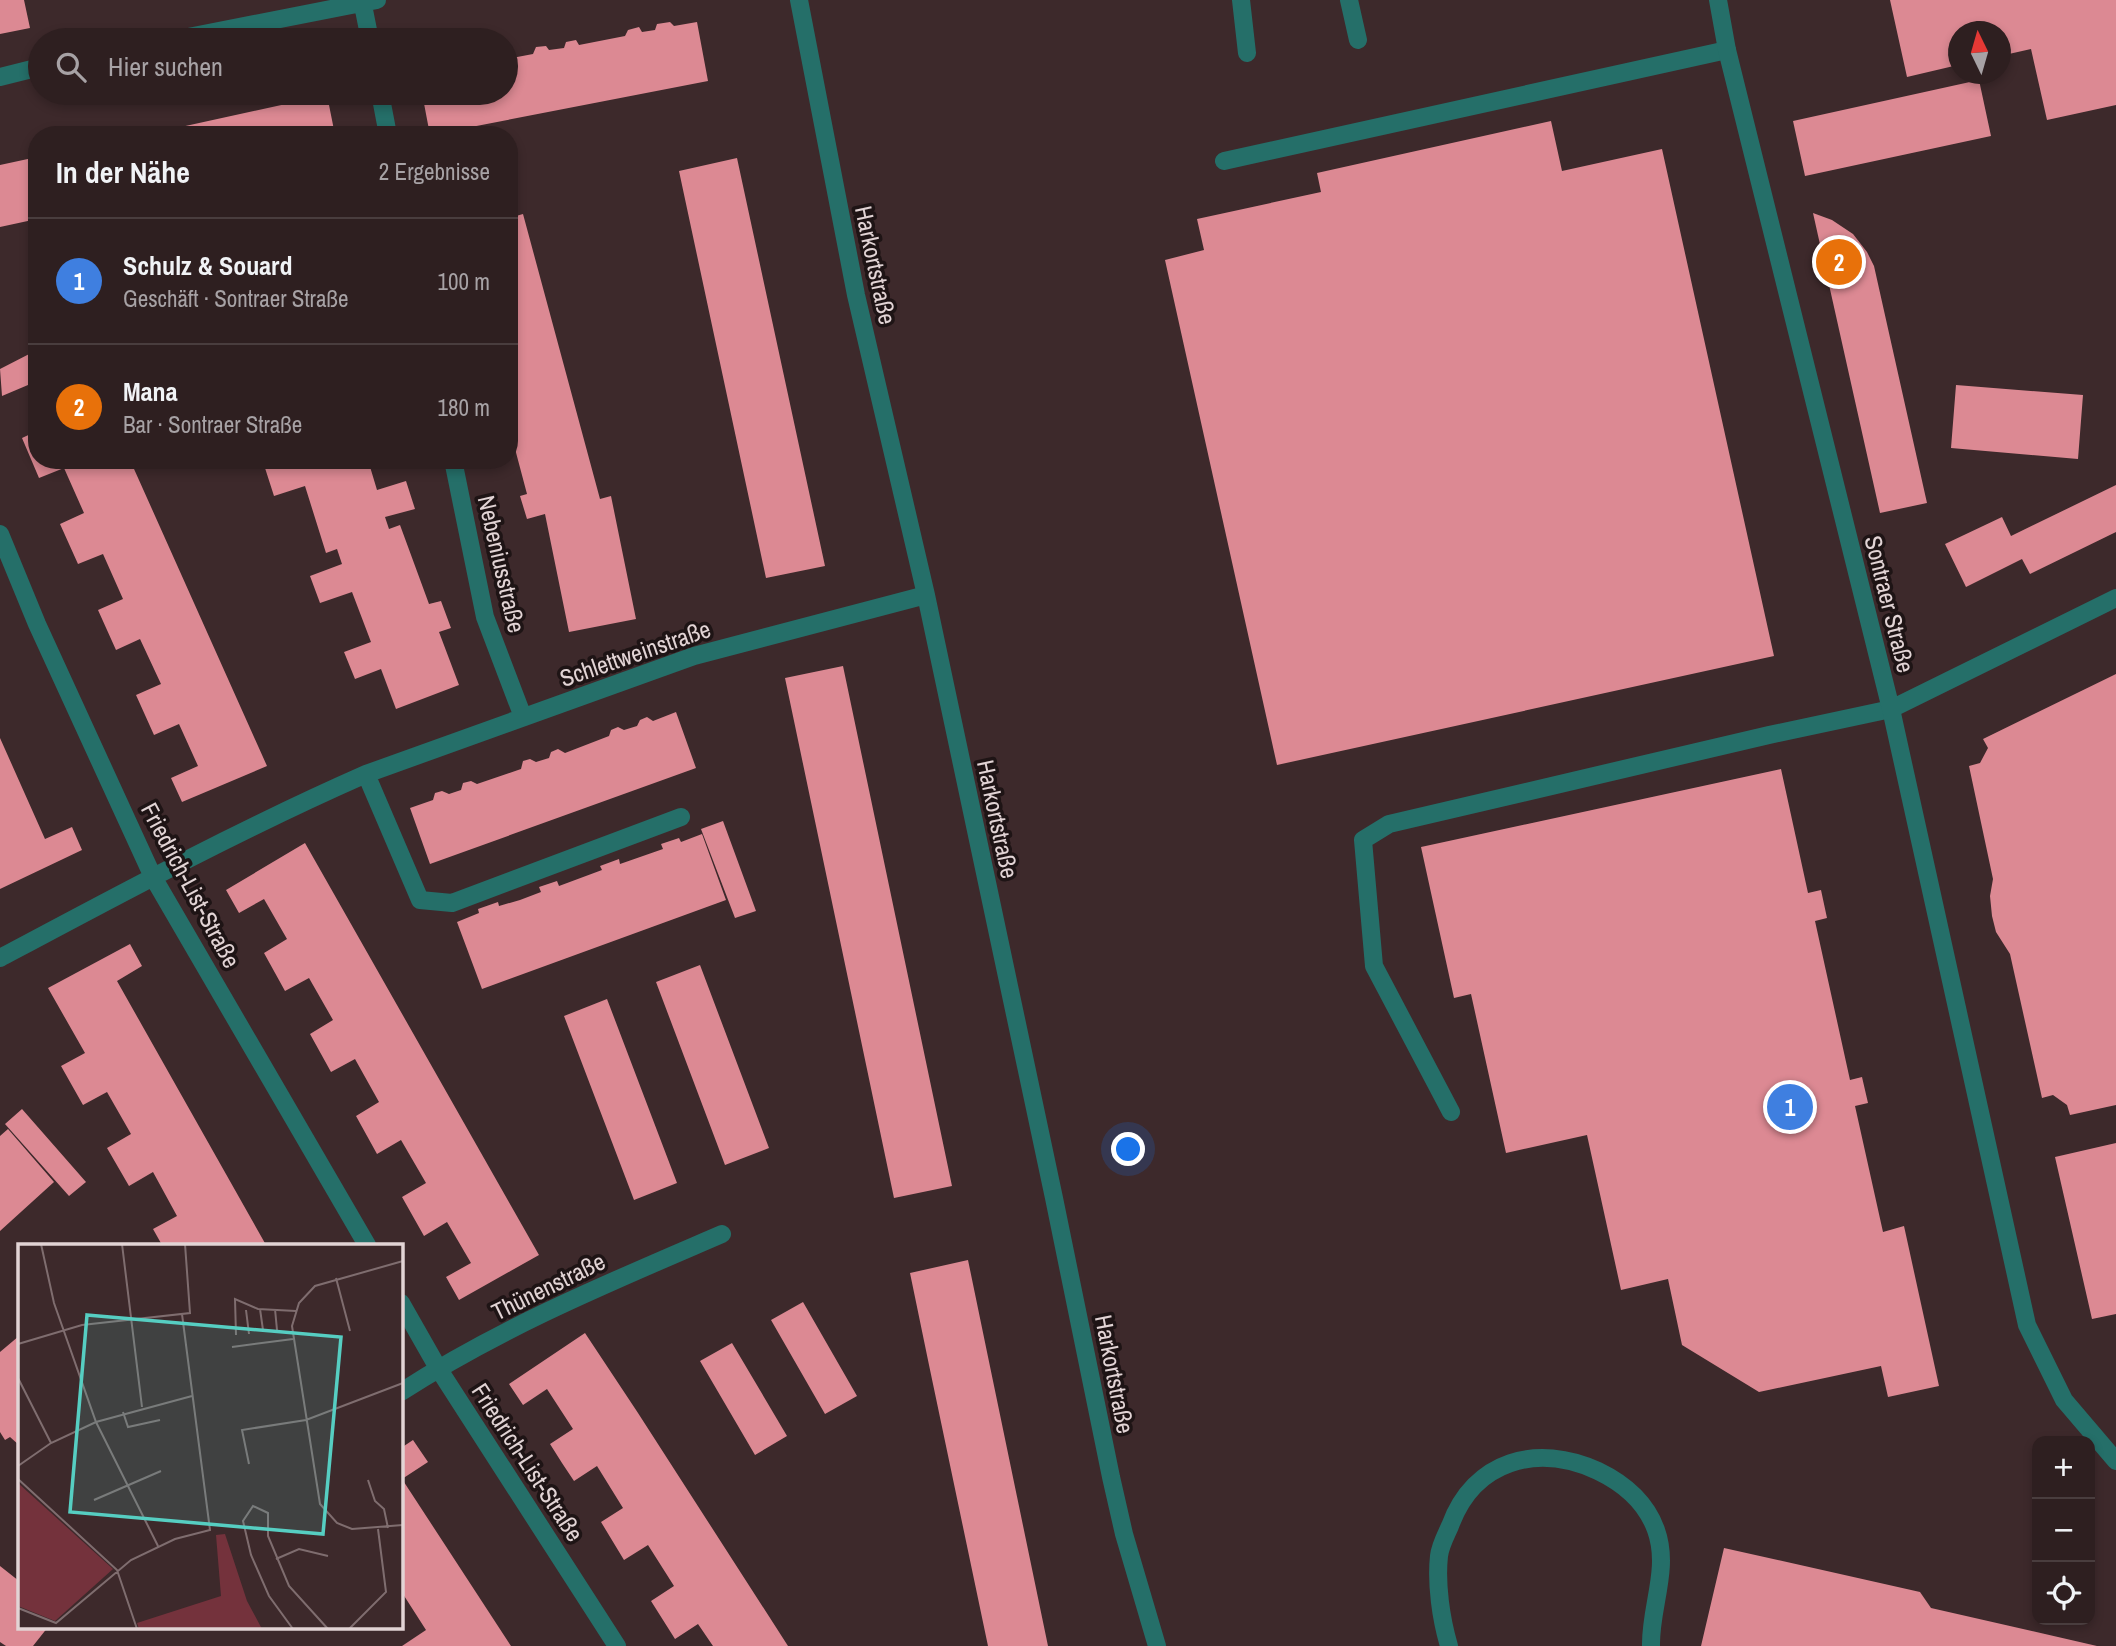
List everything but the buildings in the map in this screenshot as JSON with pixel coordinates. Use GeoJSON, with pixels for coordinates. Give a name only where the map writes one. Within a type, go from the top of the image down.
{"type":"FeatureCollection","features":[{"type":"Feature","properties":{"kind":"street","name":"Harkortstraße"},"geometry":{"type":"LineString","coordinates":[[799,0],[856,295],[926,595],[1111,1478],[1124,1534],[1157,1646]]}},
{"type":"Feature","properties":{"kind":"street"},"geometry":{"type":"LineString","coordinates":[[1241,0],[1247,53]]}},
{"type":"Feature","properties":{"kind":"street"},"geometry":{"type":"LineString","coordinates":[[1349,0],[1358,40]]}},
{"type":"Feature","properties":{"kind":"street","name":"Sontraer Straße"},"geometry":{"type":"LineString","coordinates":[[1718,0],[1727,50],[1891,709],[2027,1325],[2064,1400],[2116,1461]]}},
{"type":"Feature","properties":{"kind":"street"},"geometry":{"type":"LineString","coordinates":[[233,28],[367,1],[369,28]]}},
{"type":"Feature","properties":{"kind":"street"},"geometry":{"type":"LineString","coordinates":[[1224,161],[1727,50]]}},
{"type":"Feature","properties":{"kind":"street"},"geometry":{"type":"LineString","coordinates":[[0,77],[28,71]]}},
{"type":"Feature","properties":{"kind":"street"},"geometry":{"type":"LineString","coordinates":[[382,105],[386,126]]}},
{"type":"Feature","properties":{"kind":"street","name":"Nebeniusstraße"},"geometry":{"type":"LineString","coordinates":[[455,469],[485,617],[523,717]]}},
{"type":"Feature","properties":{"kind":"street","name":"Friedrich-List-Straße"},"geometry":{"type":"LineString","coordinates":[[0,534],[37,624],[153,877],[366,1244]]}},
{"type":"Feature","properties":{"kind":"street","name":"Schlettweinstraße"},"geometry":{"type":"LineString","coordinates":[[0,958],[153,877],[317,796],[366,775],[694,656],[926,595]]}},
{"type":"Feature","properties":{"kind":"street"},"geometry":{"type":"LineString","coordinates":[[1451,1112],[1374,966],[1363,839],[1389,824],[1891,709],[2116,598]]}},
{"type":"Feature","properties":{"kind":"street"},"geometry":{"type":"LineString","coordinates":[[366,775],[420,900],[452,903],[681,817]]}},
{"type":"Feature","properties":{"kind":"street","name":"Thünenstraße"},"geometry":{"type":"LineString","coordinates":[[402,1391],[438,1367],[581,1295],[722,1234]]}},
{"type":"Feature","properties":{"kind":"street","name":"Friedrich-List-Straße"},"geometry":{"type":"LineString","coordinates":[[402,1305],[438,1367],[617,1646]]}},
{"type":"Feature","properties":{"kind":"street"},"geometry":{"type":"LineString","coordinates":[[1449,1646],[1439,1590],[1439,1554],[1452,1518],[1468,1492],[1491,1471],[1515,1460],[1544,1458],[1592,1468],[1612,1478],[1645,1505],[1657,1532],[1662,1564],[1651,1646]]}},
{"type":"Feature","properties":{"kind":"place","name":"Mana"},"geometry":{"type":"Point","coordinates":[1839,262]}},
{"type":"Feature","properties":{"kind":"place","name":"Schulz & Souard"},"geometry":{"type":"Point","coordinates":[1790,1107]}}]}
